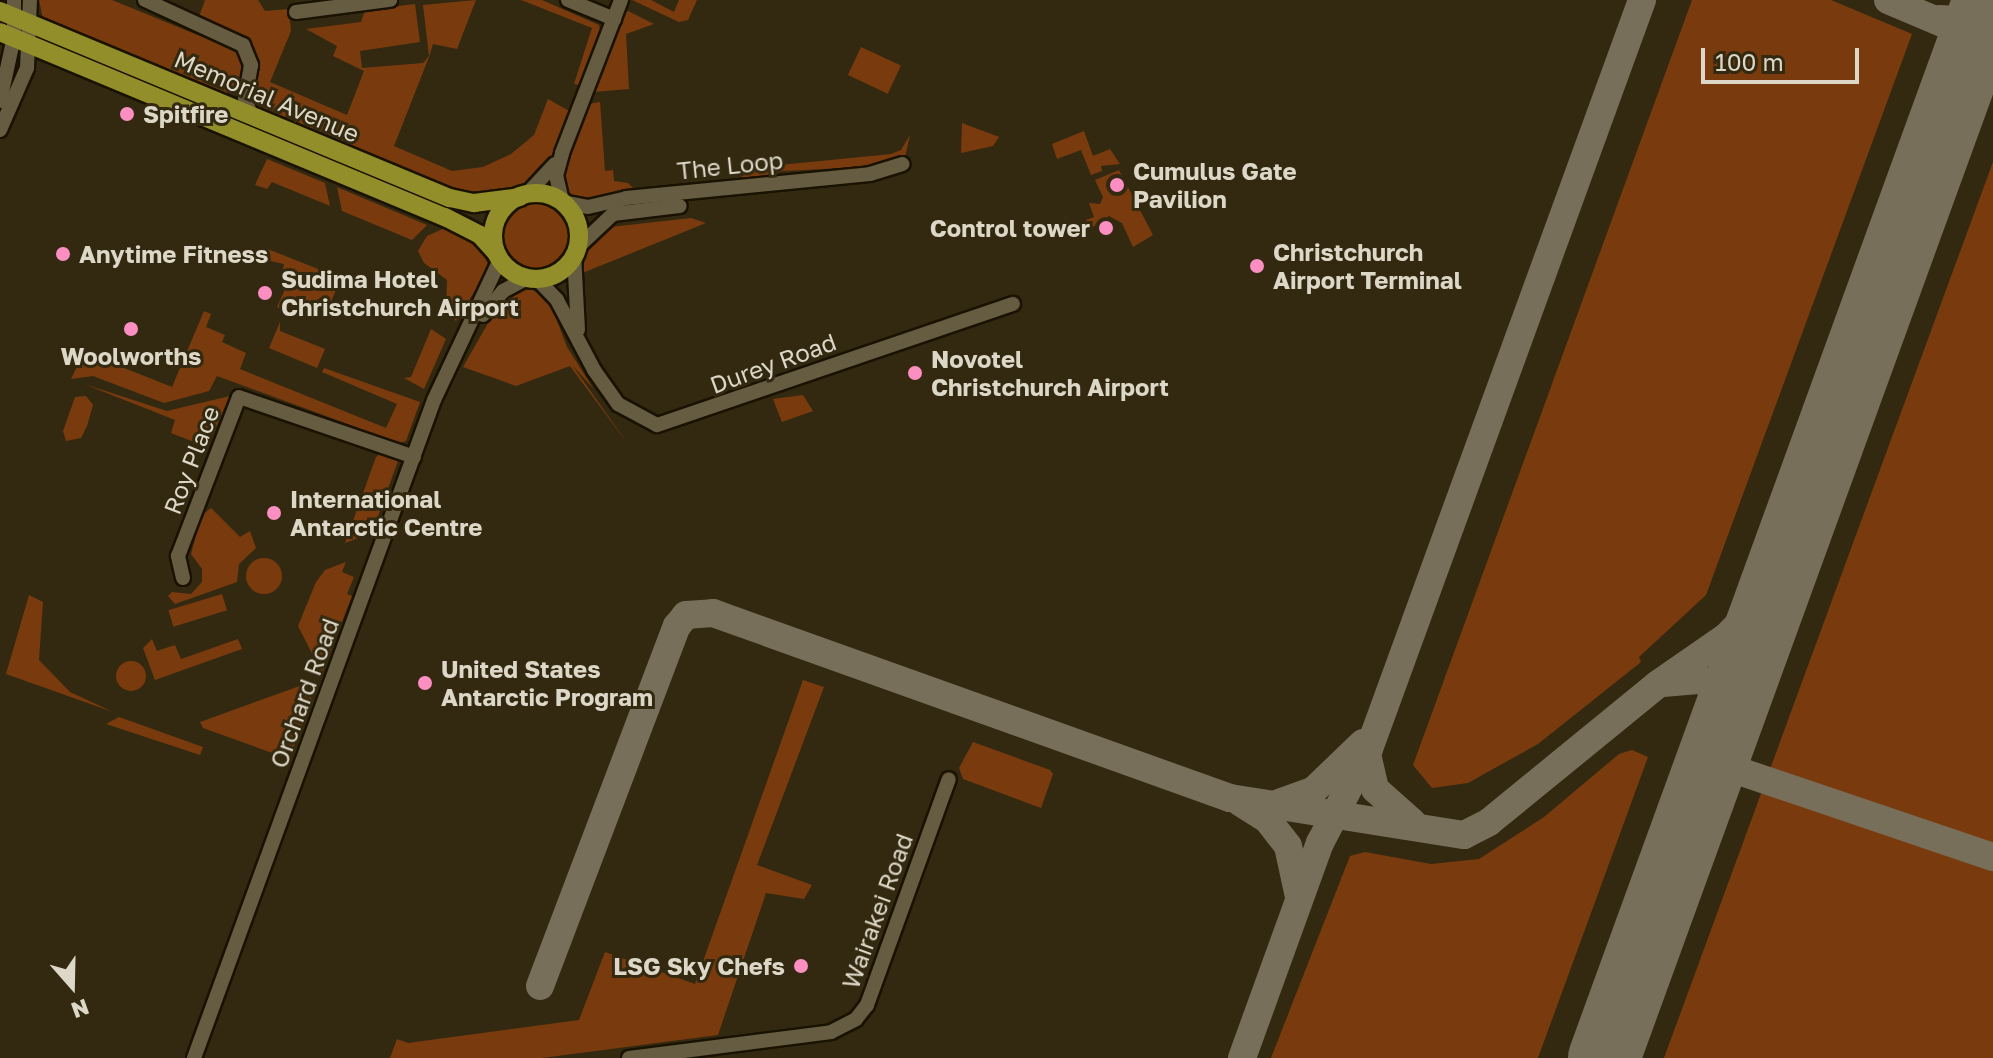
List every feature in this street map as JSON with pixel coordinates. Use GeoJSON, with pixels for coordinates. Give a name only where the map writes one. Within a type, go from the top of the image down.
{"type":"FeatureCollection","features":[{"type":"Feature","properties":{"kind":"main road","name":"Memorial Avenue"},"geometry":{"type":"LineString","coordinates":[[15,13],[222,104],[450,198],[474,203],[523,196]]}},
{"type":"Feature","properties":{"kind":"main road","name":"Memorial Avenue"},"geometry":{"type":"LineString","coordinates":[[15,38],[453,221],[480,235],[498,256]]}},
{"type":"Feature","properties":{"kind":"main road"},"geometry":{"type":"LineString","coordinates":[[523,196],[562,202],[577,227],[576,251],[559,272],[532,279],[498,256],[496,220],[523,196]]}},
{"type":"Feature","properties":{"kind":"street"},"geometry":{"type":"LineString","coordinates":[[0,130],[22,87],[15,13],[30,0]]}},
{"type":"Feature","properties":{"kind":"street"},"geometry":{"type":"LineString","coordinates":[[145,0],[236,39],[250,59],[245,87],[251,115]]}},
{"type":"Feature","properties":{"kind":"street"},"geometry":{"type":"LineString","coordinates":[[296,12],[390,0]]}},
{"type":"Feature","properties":{"kind":"street"},"geometry":{"type":"LineString","coordinates":[[568,0],[614,19]]}},
{"type":"Feature","properties":{"kind":"street"},"geometry":{"type":"LineString","coordinates":[[562,202],[556,176],[562,153],[621,0]]}},
{"type":"Feature","properties":{"kind":"street"},"geometry":{"type":"LineString","coordinates":[[0,101],[15,38]]}},
{"type":"Feature","properties":{"kind":"street"},"geometry":{"type":"LineString","coordinates":[[222,104],[245,87]]}},
{"type":"Feature","properties":{"kind":"street"},"geometry":{"type":"LineString","coordinates":[[523,196],[548,176],[562,153]]}},
{"type":"Feature","properties":{"kind":"street","name":"The Loop"},"geometry":{"type":"LineString","coordinates":[[562,202],[588,207],[626,198],[870,174],[902,164]]}},
{"type":"Feature","properties":{"kind":"street","name":"The Loop"},"geometry":{"type":"LineString","coordinates":[[576,251],[613,214],[680,206]]}},
{"type":"Feature","properties":{"kind":"street","name":"Durey Road"},"geometry":{"type":"LineString","coordinates":[[576,251],[575,312],[581,344]]}},
{"type":"Feature","properties":{"kind":"street","name":"Orchard Road"},"geometry":{"type":"LineString","coordinates":[[194,1058],[414,457],[498,256]]}},
{"type":"Feature","properties":{"kind":"street","name":"Orchard Road"},"geometry":{"type":"LineString","coordinates":[[460,344],[497,295],[532,279]]}},
{"type":"Feature","properties":{"kind":"street","name":"Durey Road"},"geometry":{"type":"LineString","coordinates":[[532,279],[554,294],[581,344],[622,408],[648,424],[665,425],[1013,304]]}},
{"type":"Feature","properties":{"kind":"street","name":"Roy Place"},"geometry":{"type":"LineString","coordinates":[[183,578],[178,556],[239,397],[414,457]]}},
{"type":"Feature","properties":{"kind":"street","name":"Wairakei Road"},"geometry":{"type":"LineString","coordinates":[[629,1058],[692,1054],[831,1032],[856,1019],[867,1005],[949,779]]}},
{"type":"Feature","properties":{"kind":"shaded area"},"geometry":{"type":"Polygon","coordinates":[[[39,0],[112,0],[200,36],[233,44],[243,57],[239,87],[223,95],[43,19],[39,0]]]}},
{"type":"Feature","properties":{"kind":"shaded area"},"geometry":{"type":"Polygon","coordinates":[[[205,0],[258,0],[265,11],[289,9],[291,31],[270,82],[347,115],[364,71],[333,56],[337,46],[306,29],[361,22],[365,10],[415,4],[420,42],[360,51],[362,68],[423,63],[429,56],[423,5],[476,0],[457,49],[433,44],[429,57],[394,146],[452,171],[483,167],[511,154],[534,135],[548,99],[571,112],[551,165],[525,185],[478,195],[459,193],[258,110],[251,105],[254,52],[237,32],[199,17],[205,0]]]}},
{"type":"Feature","properties":{"kind":"shaded area"},"geometry":{"type":"Polygon","coordinates":[[[521,0],[542,0],[599,25],[601,35],[580,85],[574,84],[592,28],[521,0]]]}},
{"type":"Feature","properties":{"kind":"shaded area"},"geometry":{"type":"Polygon","coordinates":[[[632,0],[651,0],[674,12],[679,0],[697,0],[688,20],[679,22],[632,0]]]}},
{"type":"Feature","properties":{"kind":"shaded area"},"geometry":{"type":"Polygon","coordinates":[[[1692,0],[1831,0],[1912,34],[1706,595],[1639,657],[1641,662],[1538,744],[1468,783],[1432,788],[1413,765],[1692,0]]]}},
{"type":"Feature","properties":{"kind":"shaded area"},"geometry":{"type":"Polygon","coordinates":[[[628,11],[654,24],[626,34],[629,89],[593,92],[623,12],[628,11]]]}},
{"type":"Feature","properties":{"kind":"shaded area"},"geometry":{"type":"Polygon","coordinates":[[[861,47],[901,66],[888,94],[848,75],[861,47]]]}},
{"type":"Feature","properties":{"kind":"shaded area"},"geometry":{"type":"Polygon","coordinates":[[[600,102],[605,171],[613,170],[614,181],[628,183],[635,190],[587,201],[566,194],[560,176],[588,104],[600,102]]]}},
{"type":"Feature","properties":{"kind":"shaded area"},"geometry":{"type":"Polygon","coordinates":[[[962,123],[999,137],[993,146],[961,153],[962,123]]]}},
{"type":"Feature","properties":{"kind":"shaded area"},"geometry":{"type":"Polygon","coordinates":[[[1084,131],[1093,156],[1110,149],[1120,164],[1101,166],[1102,171],[1091,175],[1081,150],[1057,159],[1052,144],[1084,131]]]}},
{"type":"Feature","properties":{"kind":"shaded area"},"geometry":{"type":"Polygon","coordinates":[[[910,135],[905,157],[884,166],[783,171],[744,180],[739,174],[750,168],[891,154],[901,150],[910,135]]]}},
{"type":"Feature","properties":{"kind":"shaded area"},"geometry":{"type":"Polygon","coordinates":[[[267,159],[325,183],[330,206],[272,182],[267,189],[255,185],[267,159]]]}},
{"type":"Feature","properties":{"kind":"shaded area"},"geometry":{"type":"Polygon","coordinates":[[[1993,162],[1993,1058],[1664,1058],[1766,780],[1993,162]]]}},
{"type":"Feature","properties":{"kind":"shaded area"},"geometry":{"type":"Polygon","coordinates":[[[1119,170],[1153,235],[1133,247],[1122,223],[1109,216],[1074,240],[1063,211],[1072,233],[1088,228],[1086,220],[1094,217],[1089,203],[1100,204],[1103,197],[1095,180],[1119,170]]]}},
{"type":"Feature","properties":{"kind":"shaded area"},"geometry":{"type":"Polygon","coordinates":[[[337,187],[427,225],[412,240],[342,211],[337,187]]]}},
{"type":"Feature","properties":{"kind":"shaded area"},"geometry":{"type":"Polygon","coordinates":[[[535,199],[555,205],[565,215],[571,235],[565,255],[555,265],[535,271],[515,265],[505,255],[499,235],[505,215],[515,205],[535,199]]]}},
{"type":"Feature","properties":{"kind":"shaded area"},"geometry":{"type":"Polygon","coordinates":[[[691,218],[706,223],[580,274],[586,249],[610,227],[691,218]]]}},
{"type":"Feature","properties":{"kind":"shaded area"},"geometry":{"type":"Polygon","coordinates":[[[447,227],[474,239],[490,267],[456,321],[446,312],[447,280],[424,263],[418,251],[427,236],[447,227]]]}},
{"type":"Feature","properties":{"kind":"shaded area"},"geometry":{"type":"Polygon","coordinates":[[[265,248],[341,278],[328,309],[324,296],[307,305],[293,300],[287,312],[277,307],[292,274],[283,269],[284,264],[261,259],[265,248]]]}},
{"type":"Feature","properties":{"kind":"shaded area"},"geometry":{"type":"Polygon","coordinates":[[[525,287],[548,297],[567,347],[593,388],[572,365],[630,447],[570,366],[516,386],[463,367],[504,295],[525,287]]]}},
{"type":"Feature","properties":{"kind":"shaded area"},"geometry":{"type":"Polygon","coordinates":[[[204,311],[211,314],[206,327],[225,335],[222,342],[246,353],[240,369],[386,428],[397,404],[322,372],[324,368],[420,402],[406,441],[399,443],[217,376],[209,391],[164,403],[93,376],[71,379],[84,352],[172,387],[204,311]]]}},
{"type":"Feature","properties":{"kind":"shaded area"},"geometry":{"type":"Polygon","coordinates":[[[280,322],[280,331],[325,349],[317,368],[269,348],[280,322]]]}},
{"type":"Feature","properties":{"kind":"shaded area"},"geometry":{"type":"Polygon","coordinates":[[[431,329],[446,339],[424,389],[404,378],[411,377],[431,329]]]}},
{"type":"Feature","properties":{"kind":"shaded area"},"geometry":{"type":"Polygon","coordinates":[[[84,384],[167,411],[230,396],[207,447],[171,433],[175,420],[84,384]]]}},
{"type":"Feature","properties":{"kind":"shaded area"},"geometry":{"type":"Polygon","coordinates":[[[803,395],[813,411],[782,422],[773,399],[803,395]]]}},
{"type":"Feature","properties":{"kind":"shaded area"},"geometry":{"type":"Polygon","coordinates":[[[86,396],[93,405],[87,426],[81,438],[66,441],[63,431],[75,397],[86,396]]]}},
{"type":"Feature","properties":{"kind":"shaded area"},"geometry":{"type":"Polygon","coordinates":[[[382,452],[398,461],[372,533],[345,543],[376,457],[382,452]]]}},
{"type":"Feature","properties":{"kind":"shaded area"},"geometry":{"type":"Polygon","coordinates":[[[211,508],[240,537],[250,531],[256,548],[239,564],[237,582],[175,604],[168,596],[172,592],[191,594],[202,582],[202,569],[191,554],[201,516],[211,508]]]}},
{"type":"Feature","properties":{"kind":"shaded area"},"geometry":{"type":"Polygon","coordinates":[[[264,558],[276,564],[282,576],[276,588],[264,594],[252,588],[246,576],[252,564],[264,558]]]}},
{"type":"Feature","properties":{"kind":"shaded area"},"geometry":{"type":"Polygon","coordinates":[[[346,562],[342,572],[354,577],[347,594],[352,596],[322,673],[298,626],[316,582],[325,570],[346,562]]]}},
{"type":"Feature","properties":{"kind":"shaded area"},"geometry":{"type":"Polygon","coordinates":[[[222,594],[227,610],[173,627],[168,610],[222,594]]]}},
{"type":"Feature","properties":{"kind":"shaded area"},"geometry":{"type":"Polygon","coordinates":[[[29,595],[43,602],[39,660],[70,692],[113,712],[6,674],[29,595]]]}},
{"type":"Feature","properties":{"kind":"shaded area"},"geometry":{"type":"Polygon","coordinates":[[[152,639],[157,651],[175,645],[181,659],[238,639],[242,649],[155,680],[143,648],[152,639]]]}},
{"type":"Feature","properties":{"kind":"shaded area"},"geometry":{"type":"Polygon","coordinates":[[[131,661],[137,662],[145,670],[145,682],[137,690],[131,691],[125,690],[117,682],[116,676],[117,670],[125,662],[131,661]]]}},
{"type":"Feature","properties":{"kind":"shaded area"},"geometry":{"type":"Polygon","coordinates":[[[803,680],[824,687],[757,865],[812,885],[804,899],[766,893],[718,1035],[542,1058],[390,1058],[397,1039],[408,1043],[579,1020],[605,952],[695,984],[803,680]]]}},
{"type":"Feature","properties":{"kind":"shaded area"},"geometry":{"type":"Polygon","coordinates":[[[305,684],[312,700],[289,759],[203,728],[200,722],[305,684]]]}},
{"type":"Feature","properties":{"kind":"shaded area"},"geometry":{"type":"Polygon","coordinates":[[[119,717],[203,747],[200,755],[106,724],[119,717]]]}},
{"type":"Feature","properties":{"kind":"shaded area"},"geometry":{"type":"Polygon","coordinates":[[[973,742],[1050,770],[1053,774],[1041,808],[963,779],[959,768],[973,742]]]}},
{"type":"Feature","properties":{"kind":"shaded area"},"geometry":{"type":"Polygon","coordinates":[[[1632,750],[1648,757],[1538,1058],[1271,1058],[1350,856],[1365,852],[1431,864],[1479,859],[1544,817],[1619,754],[1632,750]]]}},
{"type":"Feature","properties":{"kind":"taxiway"},"geometry":{"type":"LineString","coordinates":[[1242,1058],[1320,843],[1369,749],[1642,0]]}},
{"type":"Feature","properties":{"kind":"taxiway"},"geometry":{"type":"LineString","coordinates":[[1888,0],[1954,28],[1963,46],[1962,72]]}},
{"type":"Feature","properties":{"kind":"taxiway"},"geometry":{"type":"LineString","coordinates":[[1940,19],[1966,21],[1986,6]]}},
{"type":"Feature","properties":{"kind":"taxiway"},"geometry":{"type":"LineString","coordinates":[[1962,72],[1971,55],[1993,44]]}},
{"type":"Feature","properties":{"kind":"taxiway"},"geometry":{"type":"LineString","coordinates":[[540,986],[677,626],[686,615],[713,613],[1230,798],[1464,835],[1489,822],[1658,684],[1726,637],[1777,585]]}},
{"type":"Feature","properties":{"kind":"taxiway"},"geometry":{"type":"LineString","coordinates":[[1663,683],[1701,680],[1723,695],[1732,716],[1731,743],[1702,823],[1678,856]]}},
{"type":"Feature","properties":{"kind":"taxiway"},"geometry":{"type":"LineString","coordinates":[[1279,803],[1314,790],[1363,743]]}},
{"type":"Feature","properties":{"kind":"taxiway"},"geometry":{"type":"LineString","coordinates":[[1367,754],[1375,789],[1412,822]]}},
{"type":"Feature","properties":{"kind":"taxiway"},"geometry":{"type":"LineString","coordinates":[[1712,762],[1993,857]]}},
{"type":"Feature","properties":{"kind":"taxiway"},"geometry":{"type":"LineString","coordinates":[[1241,803],[1267,819],[1288,846],[1299,897]]}},
{"type":"Feature","properties":{"kind":"runway"},"geometry":{"type":"LineString","coordinates":[[1604,1058],[1989,0]]}},
{"type":"Feature","properties":{"kind":"place","name":"Spitfire"},"geometry":{"type":"Point","coordinates":[127,114]}},
{"type":"Feature","properties":{"kind":"place","name":"Cumulus Gate Pavilion"},"geometry":{"type":"Point","coordinates":[1117,185]}},
{"type":"Feature","properties":{"kind":"place","name":"Control tower"},"geometry":{"type":"Point","coordinates":[1106,228]}},
{"type":"Feature","properties":{"kind":"place","name":"Anytime Fitness"},"geometry":{"type":"Point","coordinates":[63,254]}},
{"type":"Feature","properties":{"kind":"place","name":"Christchurch Airport Terminal"},"geometry":{"type":"Point","coordinates":[1257,266]}},
{"type":"Feature","properties":{"kind":"place","name":"Sudima Hotel Christchurch Airport"},"geometry":{"type":"Point","coordinates":[265,293]}},
{"type":"Feature","properties":{"kind":"place","name":"Woolworths"},"geometry":{"type":"Point","coordinates":[131,329]}},
{"type":"Feature","properties":{"kind":"place","name":"Novotel Christchurch Airport"},"geometry":{"type":"Point","coordinates":[915,373]}},
{"type":"Feature","properties":{"kind":"place","name":"International Antarctic Centre"},"geometry":{"type":"Point","coordinates":[274,513]}},
{"type":"Feature","properties":{"kind":"place","name":"United States Antarctic Program"},"geometry":{"type":"Point","coordinates":[425,683]}},
{"type":"Feature","properties":{"kind":"place","name":"LSG Sky Chefs"},"geometry":{"type":"Point","coordinates":[801,966]}}]}
